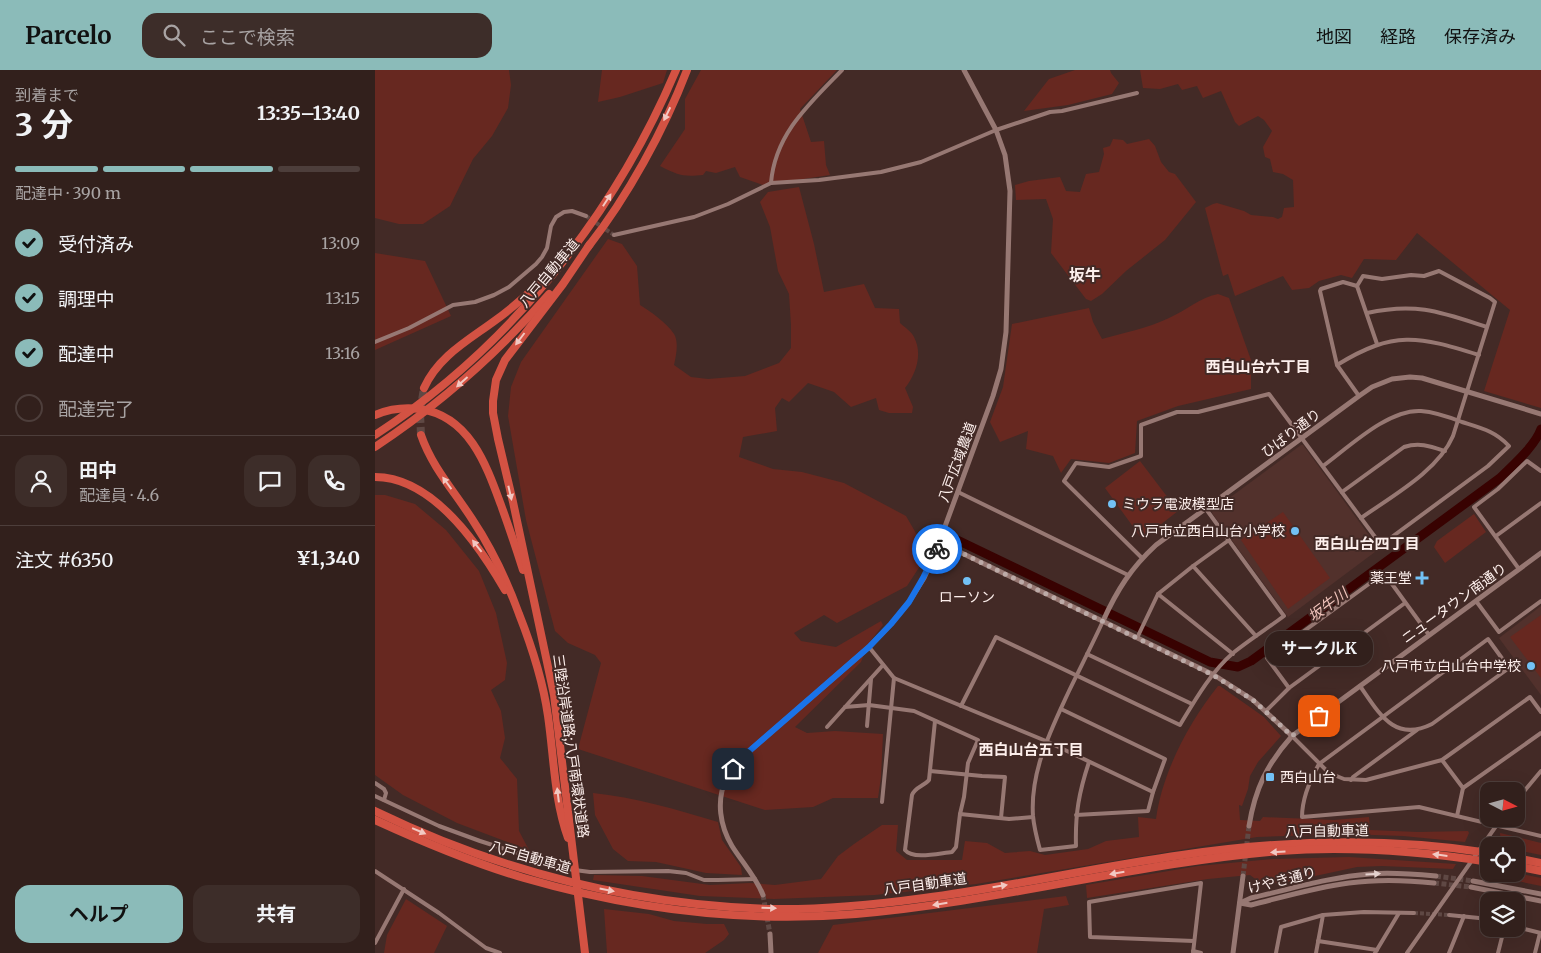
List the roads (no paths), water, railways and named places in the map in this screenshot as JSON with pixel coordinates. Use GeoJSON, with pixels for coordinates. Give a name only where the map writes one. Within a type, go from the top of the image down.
{"type":"FeatureCollection","features":[{"type":"Feature","properties":{"kind":"highway","name":"八戸自動車道"},"geometry":{"type":"LineString","coordinates":[[375,435],[431,394],[480,352],[527,304],[598,215],[650,128],[676,70]]}},
{"type":"Feature","properties":{"kind":"highway","name":"八戸自動車道"},"geometry":{"type":"LineString","coordinates":[[375,447],[436,403],[500,347],[541,304],[590,244],[625,192],[658,134],[687,70]]}},
{"type":"Feature","properties":{"kind":"highway"},"geometry":{"type":"LineString","coordinates":[[424,388],[434,370],[448,355],[520,301],[579,240]]}},
{"type":"Feature","properties":{"kind":"highway"},"geometry":{"type":"LineString","coordinates":[[541,637],[495,424],[493,390],[505,360],[563,284],[590,244]]}},
{"type":"Feature","properties":{"kind":"highway"},"geometry":{"type":"LineString","coordinates":[[375,415],[391,410],[416,409],[439,414],[454,423],[469,438],[483,460],[498,496],[523,571],[541,637]]}},
{"type":"Feature","properties":{"kind":"highway"},"geometry":{"type":"LineString","coordinates":[[421,435],[434,464],[473,520],[494,556],[526,634]]}},
{"type":"Feature","properties":{"kind":"highway"},"geometry":{"type":"LineString","coordinates":[[375,477],[399,480],[415,487],[431,498],[455,521],[488,561],[509,596],[526,634]]}},
{"type":"Feature","properties":{"kind":"highway","name":"三陸沿岸道路;八戸南環状道路"},"geometry":{"type":"LineString","coordinates":[[526,634],[544,694],[560,811],[575,862]]}},
{"type":"Feature","properties":{"kind":"highway","name":"三陸沿岸道路;八戸南環状道路"},"geometry":{"type":"LineString","coordinates":[[541,637],[555,702],[585,953]]}},
{"type":"Feature","properties":{"kind":"highway","name":"八戸自動車道"},"geometry":{"type":"LineString","coordinates":[[375,811],[420,832],[483,856],[525,870],[586,886],[662,900],[771,909],[844,906],[923,898],[1182,855],[1288,843],[1381,842],[1480,852]]}},
{"type":"Feature","properties":{"kind":"highway","name":"八戸自動車道"},"geometry":{"type":"LineString","coordinates":[[375,820],[407,835],[479,863],[524,878],[583,893],[655,906],[715,914],[762,916],[848,914],[918,907],[1175,864],[1281,851],[1377,850],[1438,854],[1480,861]]}},
{"type":"Feature","properties":{"kind":"highway"},"geometry":{"type":"LineString","coordinates":[[1525,860],[1541,863]]}},
{"type":"Feature","properties":{"kind":"highway"},"geometry":{"type":"LineString","coordinates":[[1525,868],[1541,871]]}},
{"type":"Feature","properties":{"kind":"street"},"geometry":{"type":"LineString","coordinates":[[771,183],[772,172],[784,137],[791,126],[841,70]]}},
{"type":"Feature","properties":{"kind":"street","name":"八戸広域農道"},"geometry":{"type":"LineString","coordinates":[[763,895],[760,886],[732,846],[725,831],[720,804],[722,790],[727,778],[739,760],[869,647],[909,602],[923,578],[939,542],[993,396],[1001,369],[1006,332],[1010,191],[1005,155],[996,130],[964,70]]}},
{"type":"Feature","properties":{"kind":"street"},"geometry":{"type":"LineString","coordinates":[[614,236],[694,217],[728,204],[771,183],[819,180],[881,172],[928,160],[996,130],[1050,112],[1062,111],[1137,93]]}},
{"type":"Feature","properties":{"kind":"street"},"geometry":{"type":"LineString","coordinates":[[375,342],[409,328],[453,305],[475,302],[509,287],[542,257],[547,248],[551,226],[556,218],[564,212],[573,211],[586,216]]}},
{"type":"Feature","properties":{"kind":"street"},"geometry":{"type":"LineString","coordinates":[[1357,286],[1363,276],[1382,279],[1411,275],[1423,276],[1439,271],[1491,298],[1495,302],[1453,436],[1445,451],[1427,470],[1361,518]]}},
{"type":"Feature","properties":{"kind":"street"},"geometry":{"type":"LineString","coordinates":[[1357,286],[1343,282],[1320,291],[1337,365],[1359,396]]}},
{"type":"Feature","properties":{"kind":"street"},"geometry":{"type":"LineString","coordinates":[[1357,286],[1377,344]]}},
{"type":"Feature","properties":{"kind":"street"},"geometry":{"type":"LineString","coordinates":[[1367,313],[1397,308],[1429,309],[1487,326]]}},
{"type":"Feature","properties":{"kind":"street"},"geometry":{"type":"LineString","coordinates":[[1337,365],[1357,352],[1377,344],[1400,340],[1429,341],[1479,355]]}},
{"type":"Feature","properties":{"kind":"street","name":"ひばり通り"},"geometry":{"type":"LineString","coordinates":[[1103,619],[1128,575],[1156,545],[1372,388],[1400,378],[1411,377],[1431,380],[1541,414]]}},
{"type":"Feature","properties":{"kind":"street"},"geometry":{"type":"LineString","coordinates":[[1142,558],[1064,482],[1076,463],[1109,467],[1141,456],[1141,425],[1177,412],[1198,412],[1269,394],[1381,545],[1488,466],[1509,446],[1501,437],[1493,432],[1458,420],[1426,412],[1408,412],[1385,420],[1323,466]]}},
{"type":"Feature","properties":{"kind":"street"},"geometry":{"type":"LineString","coordinates":[[1342,492],[1404,447],[1419,444],[1445,451]]}},
{"type":"Feature","properties":{"kind":"street"},"geometry":{"type":"LineString","coordinates":[[1519,569],[1474,506],[1498,489],[1527,461],[1541,471]]}},
{"type":"Feature","properties":{"kind":"street"},"geometry":{"type":"LineString","coordinates":[[958,492],[1128,575]]}},
{"type":"Feature","properties":{"kind":"street"},"geometry":{"type":"LineString","coordinates":[[1496,536],[1541,503]]}},
{"type":"Feature","properties":{"kind":"street"},"geometry":{"type":"LineString","coordinates":[[961,706],[996,637],[1180,725],[1192,704],[1213,675],[1233,654],[1284,616],[1206,509]]}},
{"type":"Feature","properties":{"kind":"street"},"geometry":{"type":"LineString","coordinates":[[1137,636],[1158,594],[1229,540]]}},
{"type":"Feature","properties":{"kind":"street"},"geometry":{"type":"LineString","coordinates":[[939,542],[1103,619],[1237,689],[1265,711],[1329,773],[1337,777],[1351,780],[1366,780],[1442,760],[1530,696],[1541,712]]}},
{"type":"Feature","properties":{"kind":"street","name":"ニュータウン南通り"},"geometry":{"type":"LineString","coordinates":[[1249,826],[1253,804],[1265,773],[1274,758],[1292,736],[1541,553]]}},
{"type":"Feature","properties":{"kind":"street"},"geometry":{"type":"LineString","coordinates":[[1193,566],[1256,636]]}},
{"type":"Feature","properties":{"kind":"street"},"geometry":{"type":"LineString","coordinates":[[1289,688],[1267,658],[1384,573],[1429,635]]}},
{"type":"Feature","properties":{"kind":"street"},"geometry":{"type":"LineString","coordinates":[[1158,594],[1233,654]]}},
{"type":"Feature","properties":{"kind":"street"},"geometry":{"type":"LineString","coordinates":[[1476,601],[1499,632],[1541,601]]}},
{"type":"Feature","properties":{"kind":"street"},"geometry":{"type":"LineString","coordinates":[[1265,711],[1289,688],[1405,603]]}},
{"type":"Feature","properties":{"kind":"street"},"geometry":{"type":"LineString","coordinates":[[1089,762],[1080,788],[1076,815],[1076,846],[1040,850],[1033,817],[1037,772],[1047,741],[1103,619]]}},
{"type":"Feature","properties":{"kind":"street"},"geometry":{"type":"LineString","coordinates":[[1351,780],[1417,730],[1432,724],[1509,668],[1488,640],[1319,764],[1304,798],[1301,817],[1419,807],[1480,822]]}},
{"type":"Feature","properties":{"kind":"street"},"geometry":{"type":"LineString","coordinates":[[869,647],[894,678],[1047,741],[1153,792]]}},
{"type":"Feature","properties":{"kind":"street"},"geometry":{"type":"LineString","coordinates":[[1087,654],[1192,704]]}},
{"type":"Feature","properties":{"kind":"street"},"geometry":{"type":"LineString","coordinates":[[827,727],[883,665]]}},
{"type":"Feature","properties":{"kind":"street"},"geometry":{"type":"LineString","coordinates":[[882,802],[894,678]]}},
{"type":"Feature","properties":{"kind":"street"},"geometry":{"type":"LineString","coordinates":[[867,726],[871,679]]}},
{"type":"Feature","properties":{"kind":"street"},"geometry":{"type":"LineString","coordinates":[[1360,686],[1383,717],[1393,726],[1409,731],[1417,730]]}},
{"type":"Feature","properties":{"kind":"street"},"geometry":{"type":"LineString","coordinates":[[845,707],[869,706],[914,711],[978,740],[968,763],[957,846],[952,852],[912,855],[905,850],[911,795],[913,791],[926,784],[929,780],[935,721]]}},
{"type":"Feature","properties":{"kind":"street"},"geometry":{"type":"LineString","coordinates":[[1061,709],[1165,759],[1148,811],[1076,815]]}},
{"type":"Feature","properties":{"kind":"street"},"geometry":{"type":"LineString","coordinates":[[1457,816],[1463,788],[1541,733]]}},
{"type":"Feature","properties":{"kind":"street"},"geometry":{"type":"LineString","coordinates":[[1442,760],[1463,788]]}},
{"type":"Feature","properties":{"kind":"street"},"geometry":{"type":"LineString","coordinates":[[930,771],[1005,776],[1001,818]]}},
{"type":"Feature","properties":{"kind":"street"},"geometry":{"type":"LineString","coordinates":[[1525,790],[1541,771]]}},
{"type":"Feature","properties":{"kind":"street"},"geometry":{"type":"LineString","coordinates":[[1536,776],[1541,781]]}},
{"type":"Feature","properties":{"kind":"street"},"geometry":{"type":"LineString","coordinates":[[375,783],[384,789],[386,793],[384,800]]}},
{"type":"Feature","properties":{"kind":"street"},"geometry":{"type":"LineString","coordinates":[[375,796],[439,826],[488,844],[567,868],[590,872],[669,871],[686,873],[704,880],[755,879]]}},
{"type":"Feature","properties":{"kind":"street"},"geometry":{"type":"LineString","coordinates":[[960,814],[1001,818],[1033,817]]}},
{"type":"Feature","properties":{"kind":"street"},"geometry":{"type":"LineString","coordinates":[[1407,953],[1494,828]]}},
{"type":"Feature","properties":{"kind":"street"},"geometry":{"type":"LineString","coordinates":[[1504,828],[1541,836]]}},
{"type":"Feature","properties":{"kind":"street"},"geometry":{"type":"LineString","coordinates":[[375,871],[439,913],[486,948],[500,953]]}},
{"type":"Feature","properties":{"kind":"street","name":"けやき通り"},"geometry":{"type":"LineString","coordinates":[[1240,903],[1251,898],[1341,877],[1402,873],[1436,876]]}},
{"type":"Feature","properties":{"kind":"street"},"geometry":{"type":"LineString","coordinates":[[1233,953],[1243,876]]}},
{"type":"Feature","properties":{"kind":"street","name":"けやき通り"},"geometry":{"type":"LineString","coordinates":[[1240,903],[1251,905],[1349,883],[1376,880],[1434,883]]}},
{"type":"Feature","properties":{"kind":"street"},"geometry":{"type":"LineString","coordinates":[[1473,881],[1541,894]]}},
{"type":"Feature","properties":{"kind":"street"},"geometry":{"type":"LineString","coordinates":[[1195,941],[1090,936],[1089,902],[1201,883],[1195,941],[1193,952],[1201,953]]}},
{"type":"Feature","properties":{"kind":"street"},"geometry":{"type":"LineString","coordinates":[[1471,887],[1541,901]]}},
{"type":"Feature","properties":{"kind":"street"},"geometry":{"type":"LineString","coordinates":[[375,943],[403,889]]}},
{"type":"Feature","properties":{"kind":"street"},"geometry":{"type":"LineString","coordinates":[[1276,953],[1281,927],[1323,915],[1364,912],[1414,913]]}},
{"type":"Feature","properties":{"kind":"street"},"geometry":{"type":"LineString","coordinates":[[1318,942],[1376,952],[1399,913]]}},
{"type":"Feature","properties":{"kind":"street"},"geometry":{"type":"LineString","coordinates":[[1449,914],[1480,918]]}},
{"type":"Feature","properties":{"kind":"street"},"geometry":{"type":"LineString","coordinates":[[1316,953],[1323,915]]}},
{"type":"Feature","properties":{"kind":"street"},"geometry":{"type":"LineString","coordinates":[[1449,953],[1465,916]]}},
{"type":"Feature","properties":{"kind":"street"},"geometry":{"type":"LineString","coordinates":[[1525,929],[1541,933],[1535,953]]}},
{"type":"Feature","properties":{"kind":"street"},"geometry":{"type":"LineString","coordinates":[[770,934],[771,953]]}},
{"type":"Feature","properties":{"kind":"street"},"geometry":{"type":"LineString","coordinates":[[1498,953],[1502,937]]}},
{"type":"Feature","properties":{"kind":"waterway","name":"坂牛川"},"geometry":{"type":"LineString","coordinates":[[949,536],[1210,662],[1238,667],[1251,661],[1500,478],[1529,449],[1541,429]]}},
{"type":"Feature","properties":{"kind":"tunnel"},"geometry":{"type":"LineString","coordinates":[[586,216],[614,235]]}},
{"type":"Feature","properties":{"kind":"tunnel"},"geometry":{"type":"LineString","coordinates":[[421,435],[420,413],[424,388]]}},
{"type":"Feature","properties":{"kind":"tunnel"},"geometry":{"type":"LineString","coordinates":[[1243,876],[1249,826]]}},
{"type":"Feature","properties":{"kind":"tunnel"},"geometry":{"type":"LineString","coordinates":[[1436,876],[1473,881]]}},
{"type":"Feature","properties":{"kind":"tunnel"},"geometry":{"type":"LineString","coordinates":[[1434,883],[1471,887]]}},
{"type":"Feature","properties":{"kind":"tunnel"},"geometry":{"type":"LineString","coordinates":[[763,895],[770,934]]}},
{"type":"Feature","properties":{"kind":"tunnel"},"geometry":{"type":"LineString","coordinates":[[1414,913],[1449,915]]}},
{"type":"Feature","properties":{"kind":"place","name":"ミウラ電波模型店"},"geometry":{"type":"Point","coordinates":[1112,504]}},
{"type":"Feature","properties":{"kind":"place","name":"八戸市立西白山台小学校"},"geometry":{"type":"Point","coordinates":[1295,531]}},
{"type":"Feature","properties":{"kind":"place","name":"薬王堂"},"geometry":{"type":"Point","coordinates":[1422,578]}},
{"type":"Feature","properties":{"kind":"place","name":"ローソン"},"geometry":{"type":"Point","coordinates":[967,581]}},
{"type":"Feature","properties":{"kind":"place","name":"八戸市立白山台中学校"},"geometry":{"type":"Point","coordinates":[1531,666]}},
{"type":"Feature","properties":{"kind":"place","name":"サークルK"},"geometry":{"type":"Point","coordinates":[1319,716]}},
{"type":"Feature","properties":{"kind":"place","name":"西白山台"},"geometry":{"type":"Point","coordinates":[1270,777]}},
{"type":"Feature","properties":{"kind":"district","name":"坂牛"},"geometry":{"type":"Point","coordinates":[1085,275]}},
{"type":"Feature","properties":{"kind":"district","name":"西白山台六丁目"},"geometry":{"type":"Point","coordinates":[1258,367]}},
{"type":"Feature","properties":{"kind":"district","name":"西白山台四丁目"},"geometry":{"type":"Point","coordinates":[1367,544]}},
{"type":"Feature","properties":{"kind":"district","name":"西白山台五丁目"},"geometry":{"type":"Point","coordinates":[1031,750]}}]}
